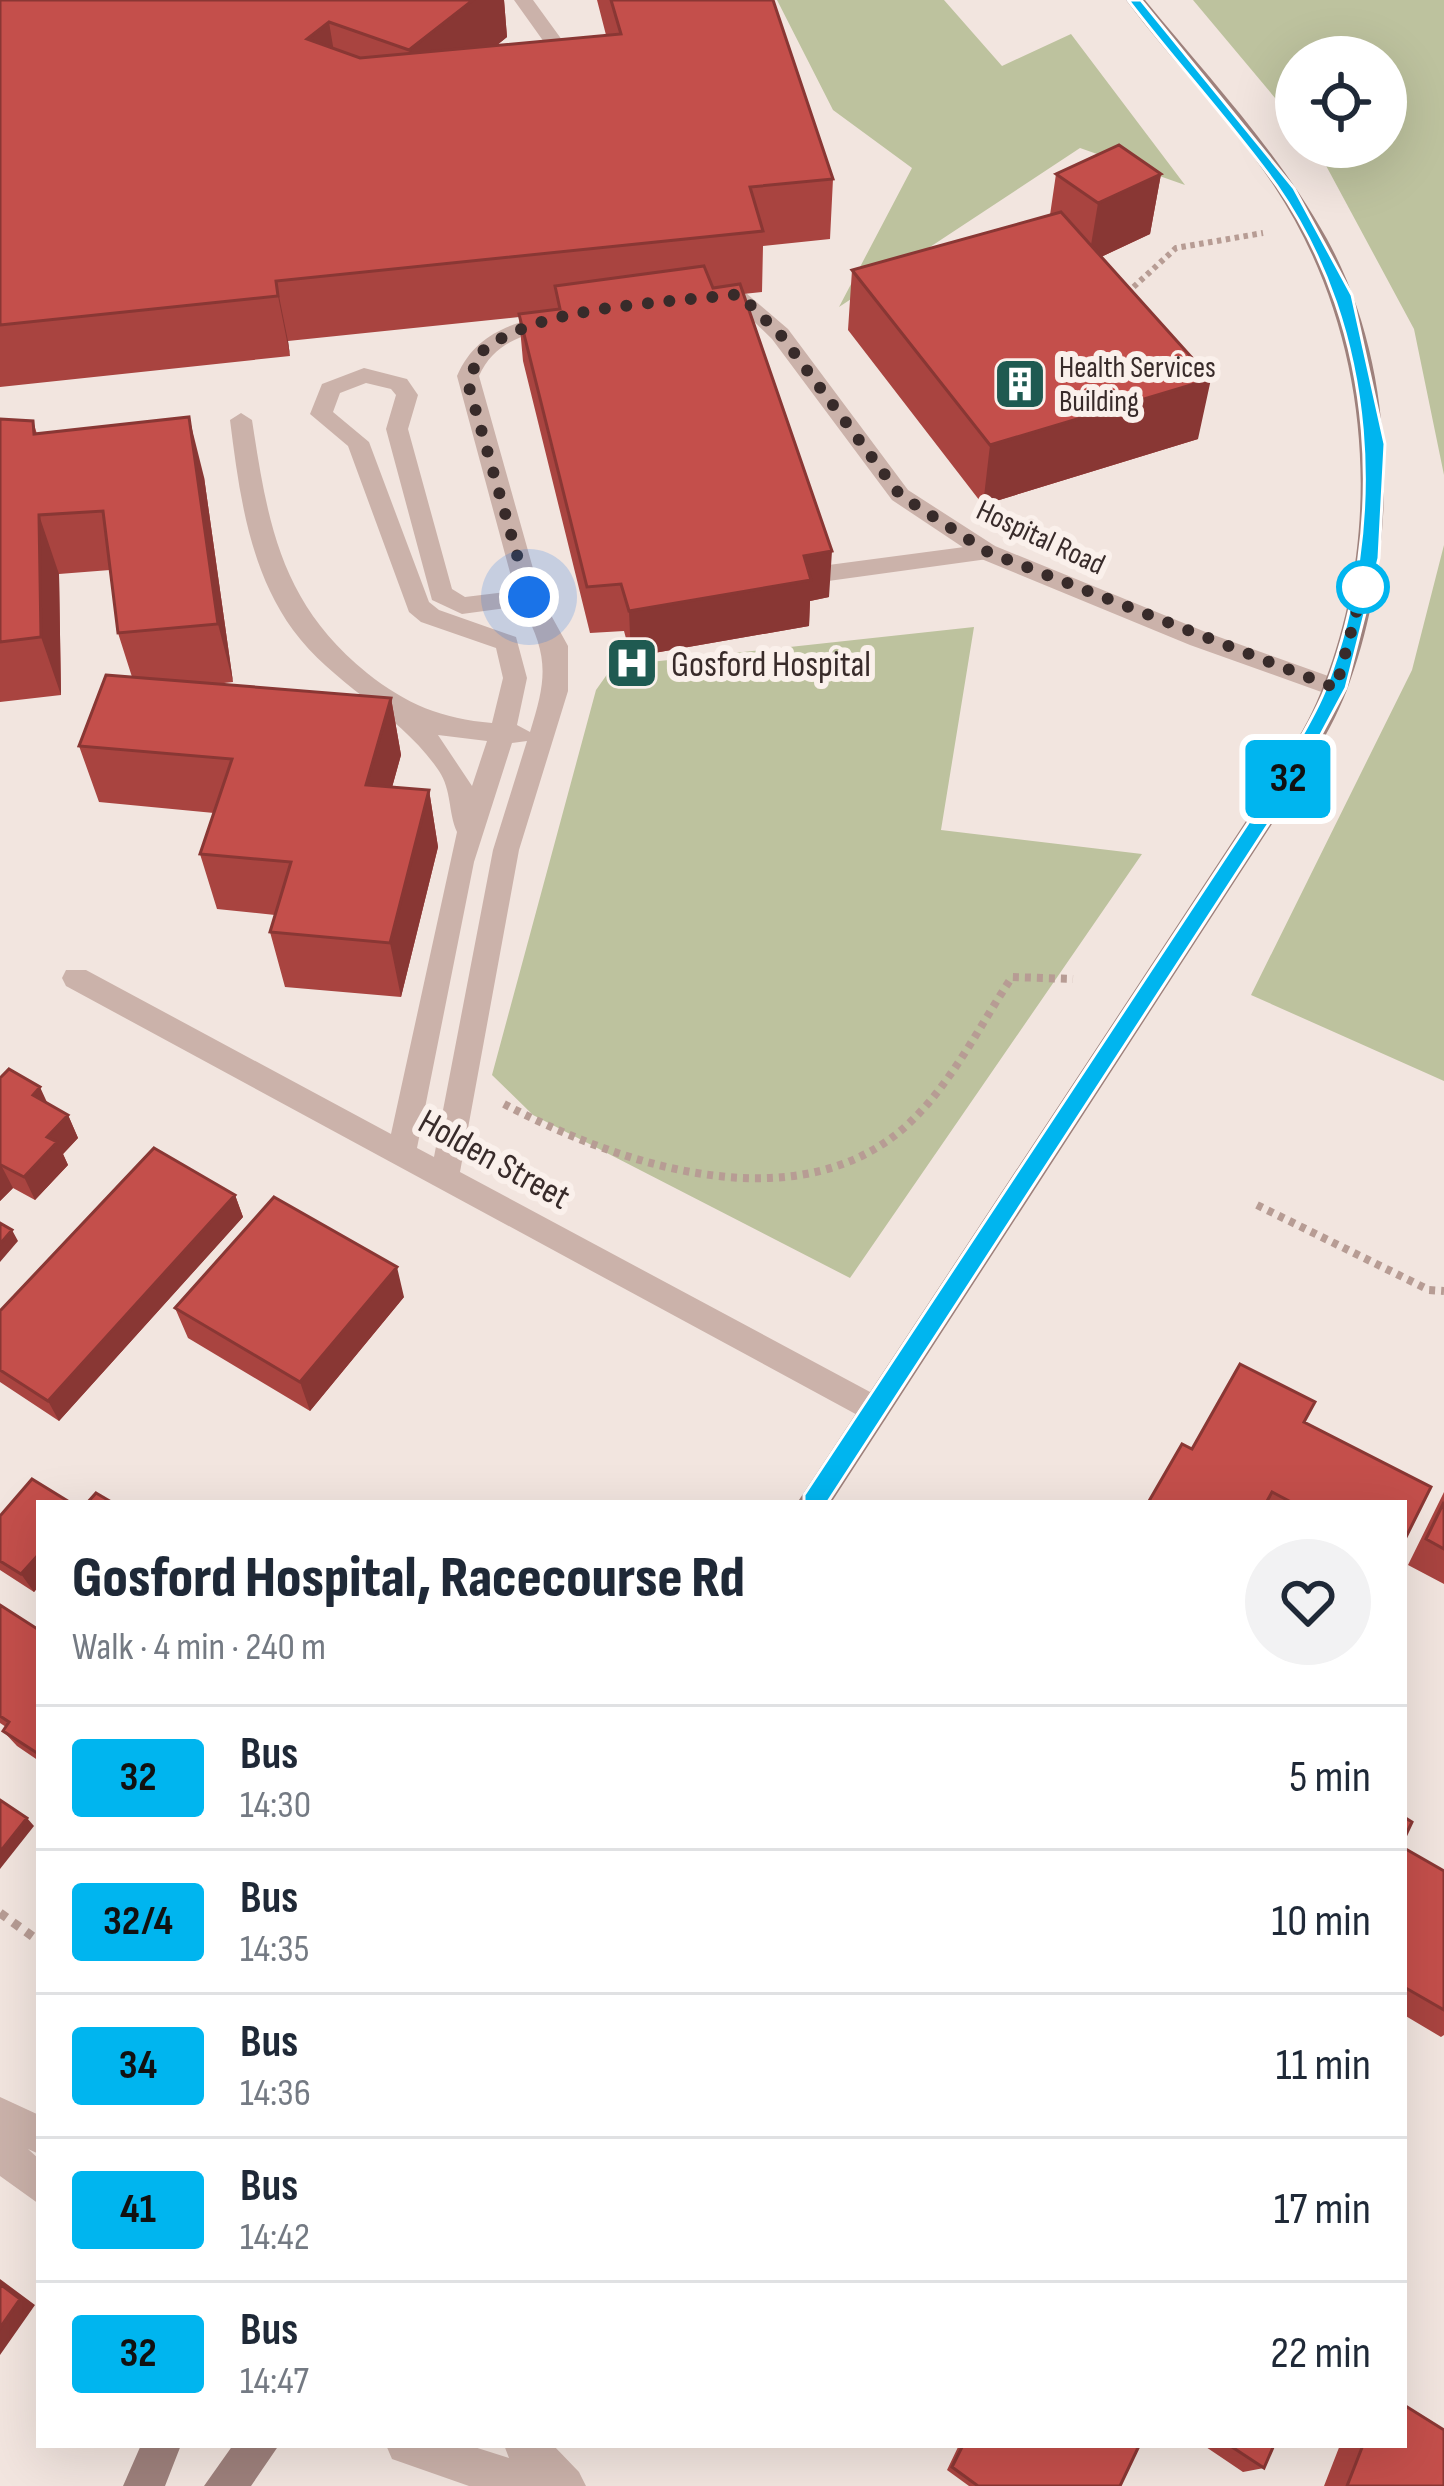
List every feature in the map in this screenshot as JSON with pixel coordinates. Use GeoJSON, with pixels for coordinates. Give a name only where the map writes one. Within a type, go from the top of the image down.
{"type":"FeatureCollection","features":[{"type":"Feature","properties":{"kind":"main road"},"geometry":{"type":"LineString","coordinates":[[815,1500],[1287,780],[1336,688],[1370,558],[1376,444],[1343,295],[1286,188],[1135,0]]}},
{"type":"Feature","properties":{"kind":"main road"},"geometry":{"type":"LineString","coordinates":[[144,2486],[160,2448]]}},
{"type":"Feature","properties":{"kind":"main road"},"geometry":{"type":"LineString","coordinates":[[225,2486],[257,2448]]}},
{"type":"Feature","properties":{"kind":"street"},"geometry":{"type":"LineString","coordinates":[[523,0],[594,97]]}},
{"type":"Feature","properties":{"kind":"street","name":"Hospital Road"},"geometry":{"type":"LineString","coordinates":[[728,295],[780,334],[900,495],[988,552],[1336,688]]}},
{"type":"Feature","properties":{"kind":"street"},"geometry":{"type":"LineString","coordinates":[[445,1175],[506,850],[555,691],[556,646],[529,597],[468,376],[477,356],[499,338],[592,314]]}},
{"type":"Feature","properties":{"kind":"street"},"geometry":{"type":"LineString","coordinates":[[743,344],[780,334]]}},
{"type":"Feature","properties":{"kind":"street"},"geometry":{"type":"LineString","coordinates":[[461,862],[515,678],[507,643],[430,616],[418,606],[358,442],[321,414],[329,389],[364,374],[383,376],[406,395],[398,429],[441,594],[462,606],[529,597]]}},
{"type":"Feature","properties":{"kind":"street"},"geometry":{"type":"LineString","coordinates":[[241,421],[255,517],[286,598],[322,650],[382,696],[427,722],[542,736]]}},
{"type":"Feature","properties":{"kind":"street"},"geometry":{"type":"LineString","coordinates":[[821,574],[988,552]]}},
{"type":"Feature","properties":{"kind":"street"},"geometry":{"type":"LineString","coordinates":[[382,696],[431,747],[463,797],[468,819],[402,1151]]}},
{"type":"Feature","properties":{"kind":"street","name":"Holden Street"},"geometry":{"type":"LineString","coordinates":[[76,978],[874,1410]]}},
{"type":"Feature","properties":{"kind":"street"},"geometry":{"type":"LineString","coordinates":[[0,2116],[36,2134]]}},
{"type":"Feature","properties":{"kind":"street"},"geometry":{"type":"LineString","coordinates":[[0,2150],[36,2183]]}},
{"type":"Feature","properties":{"kind":"street"},"geometry":{"type":"LineString","coordinates":[[415,2448],[531,2486]]}},
{"type":"Feature","properties":{"kind":"street"},"geometry":{"type":"LineString","coordinates":[[527,2448],[565,2486]]}},
{"type":"Feature","properties":{"kind":"path"},"geometry":{"type":"LineString","coordinates":[[1117,302],[1176,248],[1263,233]]}},
{"type":"Feature","properties":{"kind":"path"},"geometry":{"type":"LineString","coordinates":[[484,1092],[584,1146],[688,1170],[770,1175],[839,1162],[886,1142],[920,1111],[1012,977],[1073,979]]}},
{"type":"Feature","properties":{"kind":"path"},"geometry":{"type":"LineString","coordinates":[[1258,1204],[1429,1290],[1444,1291]]}},
{"type":"Feature","properties":{"kind":"path"},"geometry":{"type":"LineString","coordinates":[[0,1913],[36,1939]]}},
{"type":"Feature","properties":{"kind":"green space"},"geometry":{"type":"Polygon","coordinates":[[[777,0],[944,0],[1002,66],[1071,34],[1185,185],[1080,148],[839,307],[912,168],[833,110],[777,0]]]}},
{"type":"Feature","properties":{"kind":"green space"},"geometry":{"type":"Polygon","coordinates":[[[1193,0],[1444,0],[1444,475],[1414,329],[1327,168],[1407,168],[1407,36],[1275,36],[1275,98],[1193,0]]]}},
{"type":"Feature","properties":{"kind":"green space"},"geometry":{"type":"Polygon","coordinates":[[[1444,545],[1444,1081],[1251,995],[1412,670],[1444,545]]]}},
{"type":"Feature","properties":{"kind":"green space"},"geometry":{"type":"Polygon","coordinates":[[[974,627],[941,830],[1142,854],[850,1278],[533,1115],[492,1075],[596,690],[613,666],[974,627]]]}},
{"type":"Feature","properties":{"kind":"building"},"geometry":{"type":"Polygon","coordinates":[[[0,0],[473,0],[409,50],[329,22],[307,39],[360,58],[621,34],[611,0],[773,0],[833,179],[750,187],[763,231],[276,281],[278,296],[0,325],[0,0]]]}},
{"type":"Feature","properties":{"kind":"building"},"geometry":{"type":"Polygon","coordinates":[[[1119,145],[1161,174],[1098,203],[1056,174],[1119,145]]]}},
{"type":"Feature","properties":{"kind":"building"},"geometry":{"type":"Polygon","coordinates":[[[1061,212],[1211,379],[990,445],[852,270],[1061,212]]]}},
{"type":"Feature","properties":{"kind":"building"},"geometry":{"type":"Polygon","coordinates":[[[704,266],[713,288],[740,284],[832,551],[804,556],[811,580],[629,611],[621,584],[587,587],[519,314],[560,309],[555,286],[704,266]]]}},
{"type":"Feature","properties":{"kind":"building"},"geometry":{"type":"Polygon","coordinates":[[[189,417],[218,624],[118,633],[103,511],[39,515],[41,637],[0,642],[0,419],[33,421],[34,434],[189,417]]]}},
{"type":"Feature","properties":{"kind":"building"},"geometry":{"type":"Polygon","coordinates":[[[106,675],[391,698],[366,785],[429,790],[390,943],[270,932],[291,862],[200,854],[232,759],[79,746],[106,675]]]}},
{"type":"Feature","properties":{"kind":"building"},"geometry":{"type":"Polygon","coordinates":[[[9,1069],[40,1087],[33,1095],[68,1115],[47,1137],[57,1142],[24,1177],[0,1167],[0,1078],[9,1069]]]}},
{"type":"Feature","properties":{"kind":"building"},"geometry":{"type":"Polygon","coordinates":[[[154,1148],[235,1195],[48,1401],[0,1370],[0,1311],[154,1148]]]}},
{"type":"Feature","properties":{"kind":"building"},"geometry":{"type":"Polygon","coordinates":[[[274,1197],[397,1267],[300,1382],[175,1308],[274,1197]]]}},
{"type":"Feature","properties":{"kind":"building"},"geometry":{"type":"Polygon","coordinates":[[[0,1223],[12,1230],[0,1244],[0,1223]]]}},
{"type":"Feature","properties":{"kind":"building"},"geometry":{"type":"Polygon","coordinates":[[[1240,1364],[1315,1402],[1304,1422],[1431,1487],[1407,1535],[1407,1500],[1287,1500],[1272,1492],[1268,1500],[1150,1500],[1182,1444],[1192,1449],[1240,1364]]]}},
{"type":"Feature","properties":{"kind":"building"},"geometry":{"type":"Polygon","coordinates":[[[32,1479],[66,1500],[36,1500],[36,1557],[21,1574],[0,1561],[0,1516],[32,1479]]]}},
{"type":"Feature","properties":{"kind":"building"},"geometry":{"type":"Polygon","coordinates":[[[1444,1502],[1444,1549],[1426,1539],[1444,1502]]]}},
{"type":"Feature","properties":{"kind":"building"},"geometry":{"type":"Polygon","coordinates":[[[0,1605],[36,1628],[36,1752],[3,1731],[9,1722],[0,1716],[0,1605]]]}},
{"type":"Feature","properties":{"kind":"building"},"geometry":{"type":"Polygon","coordinates":[[[0,1800],[27,1818],[0,1852],[0,1800]]]}},
{"type":"Feature","properties":{"kind":"building"},"geometry":{"type":"Polygon","coordinates":[[[1407,1850],[1444,1871],[1444,2010],[1407,1989],[1407,1850]]]}},
{"type":"Feature","properties":{"kind":"building"},"geometry":{"type":"Polygon","coordinates":[[[0,2284],[20,2299],[0,2328],[0,2284]]]}},
{"type":"Feature","properties":{"kind":"building"},"geometry":{"type":"Polygon","coordinates":[[[1407,2407],[1444,2430],[1444,2486],[1347,2486],[1362,2448],[1407,2448],[1407,2407]]]}},
{"type":"Feature","properties":{"kind":"building"},"geometry":{"type":"Polygon","coordinates":[[[962,2448],[1138,2448],[1120,2486],[978,2486],[952,2467],[962,2448]]]}},
{"type":"Feature","properties":{"kind":"building"},"geometry":{"type":"Polygon","coordinates":[[[1234,2448],[1273,2448],[1264,2468],[1234,2448]]]}},
{"type":"Feature","properties":{"kind":"bus line","name":"32"},"geometry":{"type":"LineString","coordinates":[[815,1500],[1287,780],[1336,688],[1370,558],[1376,444],[1343,295],[1286,188],[1135,0]]}},
{"type":"Feature","properties":{"kind":"place","name":"Health Services Building"},"geometry":{"type":"Point","coordinates":[1020,384]}},
{"type":"Feature","properties":{"kind":"place","name":"Gosford Hospital"},"geometry":{"type":"Point","coordinates":[632,663]}},
{"type":"Feature","properties":{"kind":"route"},"geometry":{"type":"LineString","coordinates":[[529,597],[469,387],[468,376],[477,356],[514,331],[547,322],[739,294],[780,334],[900,495],[988,552],[1199,639],[1336,688],[1363,587]]}}]}
